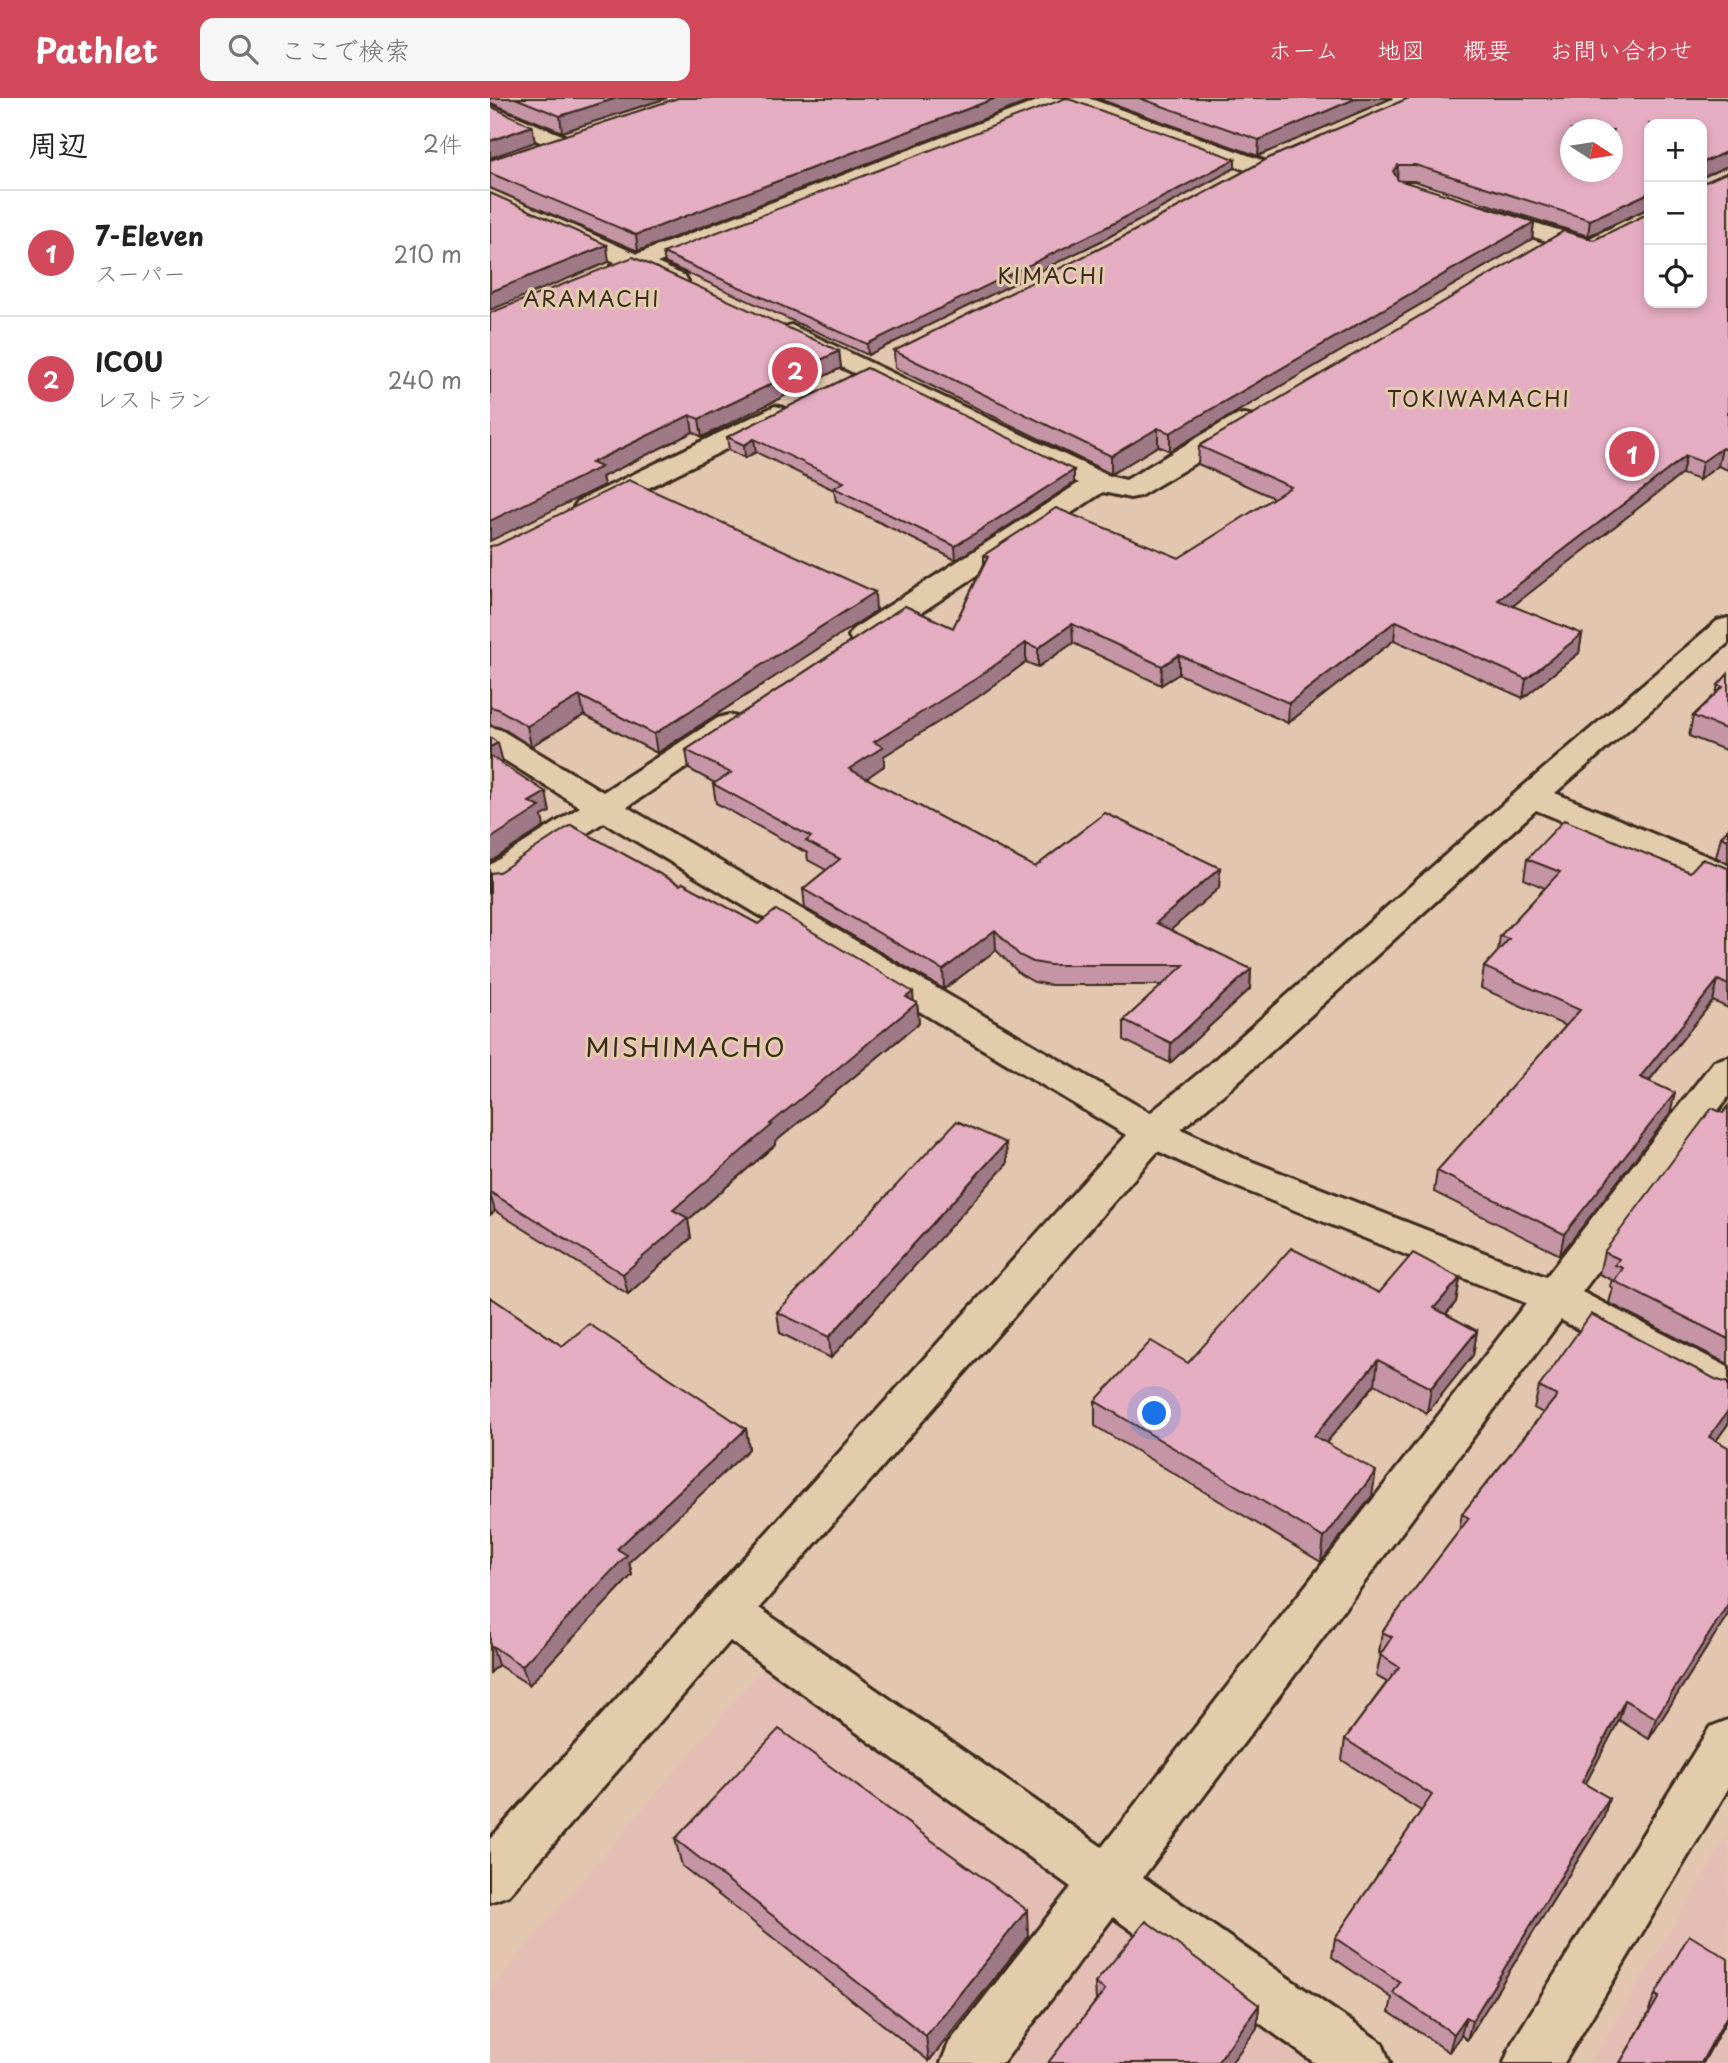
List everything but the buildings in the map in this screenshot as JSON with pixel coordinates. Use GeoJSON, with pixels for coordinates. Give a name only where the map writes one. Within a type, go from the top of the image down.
{"type":"FeatureCollection","features":[{"type":"Feature","properties":{"kind":"street"},"geometry":{"type":"LineString","coordinates":[[600,277],[1066,98],[1259,167]]}},
{"type":"Feature","properties":{"kind":"street"},"geometry":{"type":"LineString","coordinates":[[490,111],[561,143]]}},
{"type":"Feature","properties":{"kind":"street"},"geometry":{"type":"LineString","coordinates":[[526,155],[586,135]]}},
{"type":"Feature","properties":{"kind":"street"},"geometry":{"type":"LineString","coordinates":[[1234,181],[1283,157]]}},
{"type":"Feature","properties":{"kind":"street"},"geometry":{"type":"LineString","coordinates":[[490,196],[697,290]]}},
{"type":"Feature","properties":{"kind":"street"},"geometry":{"type":"LineString","coordinates":[[1456,205],[1590,247],[1644,219]]}},
{"type":"Feature","properties":{"kind":"street"},"geometry":{"type":"LineString","coordinates":[[1529,252],[1557,238]]}},
{"type":"Feature","properties":{"kind":"street"},"geometry":{"type":"LineString","coordinates":[[771,324],[869,368],[1099,482],[1130,490],[1271,406]]}},
{"type":"Feature","properties":{"kind":"street"},"geometry":{"type":"LineString","coordinates":[[844,380],[893,356]]}},
{"type":"Feature","properties":{"kind":"street"},"geometry":{"type":"LineString","coordinates":[[563,519],[796,404]]}},
{"type":"Feature","properties":{"kind":"street"},"geometry":{"type":"LineString","coordinates":[[846,648],[1099,482]]}},
{"type":"Feature","properties":{"kind":"street"},"geometry":{"type":"LineString","coordinates":[[490,1877],[1152,1132],[1218,1078],[1532,796],[1728,627]]}},
{"type":"Feature","properties":{"kind":"street"},"geometry":{"type":"LineString","coordinates":[[490,881],[753,709]]}},
{"type":"Feature","properties":{"kind":"street"},"geometry":{"type":"LineString","coordinates":[[490,737],[603,807],[1152,1132],[1228,1168],[1553,1297],[1728,1387]]}},
{"type":"Feature","properties":{"kind":"street"},"geometry":{"type":"LineString","coordinates":[[1532,796],[1728,878]]}},
{"type":"Feature","properties":{"kind":"street"},"geometry":{"type":"LineString","coordinates":[[969,2063],[1728,1070]]}},
{"type":"Feature","properties":{"kind":"street"},"geometry":{"type":"LineString","coordinates":[[726,1611],[1362,2063]]}},
{"type":"Feature","properties":{"kind":"street"},"geometry":{"type":"LineString","coordinates":[[1532,2063],[1728,1743]]}},
{"type":"Feature","properties":{"kind":"shaded area"},"geometry":{"type":"Polygon","coordinates":[[[768,1662],[1327,2063],[490,2063],[490,1989],[768,1662]]]}},
{"type":"Feature","properties":{"kind":"shaded area"},"geometry":{"type":"Polygon","coordinates":[[[1728,1835],[1728,2063],[1590,2063],[1728,1835]]]}},
{"type":"Feature","properties":{"kind":"place","name":"ICOU"},"geometry":{"type":"Point","coordinates":[795,370]}},
{"type":"Feature","properties":{"kind":"place","name":"7-Eleven"},"geometry":{"type":"Point","coordinates":[1632,454]}},
{"type":"Feature","properties":{"kind":"district","name":"KIMACHI"},"geometry":{"type":"Point","coordinates":[1052,275]}},
{"type":"Feature","properties":{"kind":"district","name":"ARAMACHI"},"geometry":{"type":"Point","coordinates":[592,298]}},
{"type":"Feature","properties":{"kind":"district","name":"TOKIWAMACHI"},"geometry":{"type":"Point","coordinates":[1479,398]}},
{"type":"Feature","properties":{"kind":"district","name":"MISHIMACHO"},"geometry":{"type":"Point","coordinates":[686,1046]}}]}
